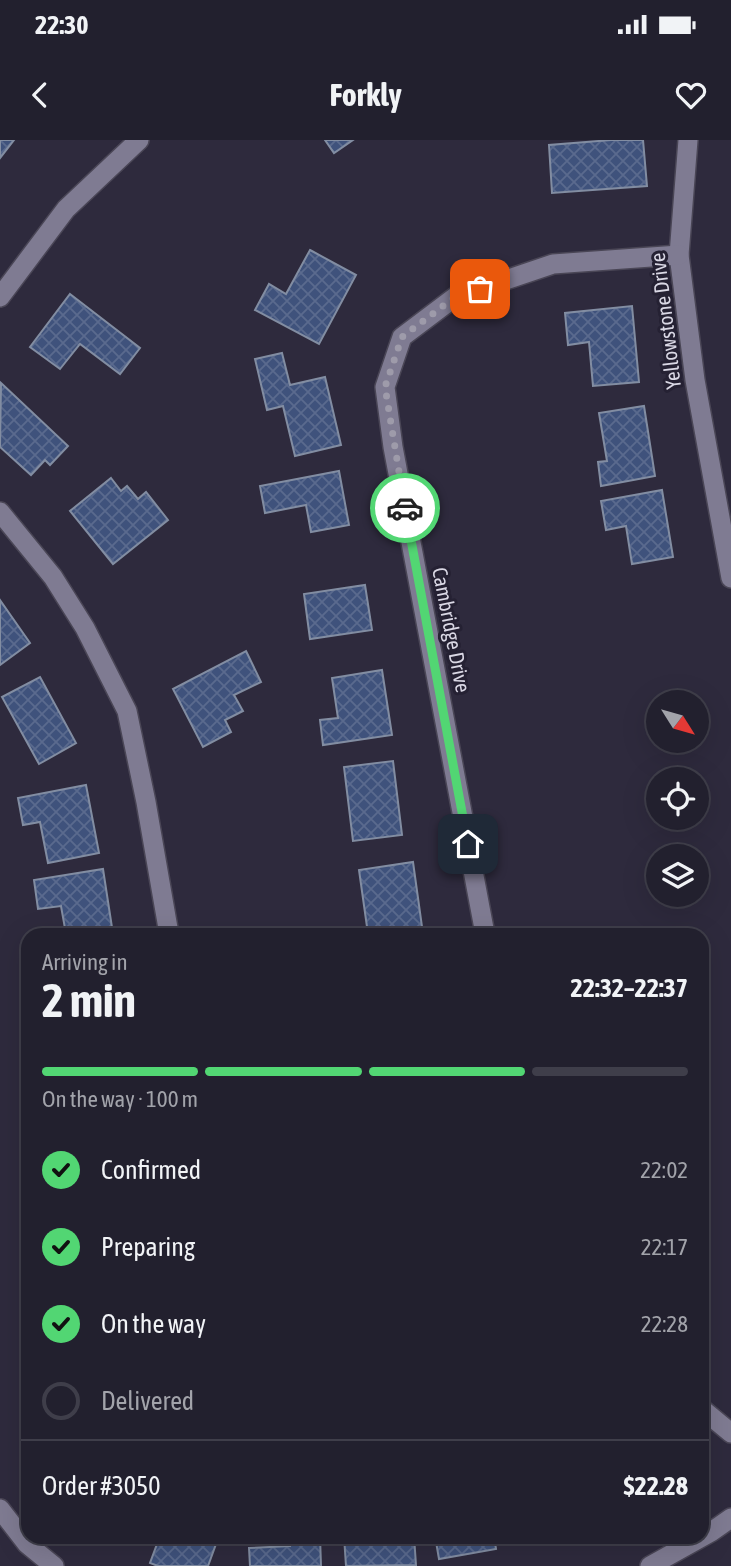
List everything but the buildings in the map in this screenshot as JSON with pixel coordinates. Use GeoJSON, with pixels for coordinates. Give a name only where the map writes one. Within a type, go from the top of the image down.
{"type":"FeatureCollection","features":[{"type":"Feature","properties":{"kind":"street"},"geometry":{"type":"LineString","coordinates":[[0,297],[66,209],[139,140]]}},
{"type":"Feature","properties":{"kind":"street","name":"Yellowstone Drive"},"geometry":{"type":"LineString","coordinates":[[688,140],[679,255],[695,380],[731,578]]}},
{"type":"Feature","properties":{"kind":"street","name":"Cambridge Drive"},"geometry":{"type":"LineString","coordinates":[[484,928],[393,447],[385,387],[402,337],[455,297],[554,264],[679,255]]}},
{"type":"Feature","properties":{"kind":"street"},"geometry":{"type":"LineString","coordinates":[[0,512],[60,587],[85,628],[127,711],[168,928]]}},
{"type":"Feature","properties":{"kind":"street"},"geometry":{"type":"LineString","coordinates":[[709,1415],[731,1433]]}},
{"type":"Feature","properties":{"kind":"street"},"geometry":{"type":"LineString","coordinates":[[0,1509],[21,1536]]}},
{"type":"Feature","properties":{"kind":"street"},"geometry":{"type":"LineString","coordinates":[[709,1533],[731,1518]]}},
{"type":"Feature","properties":{"kind":"street"},"geometry":{"type":"LineString","coordinates":[[27,1544],[54,1566]]}},
{"type":"Feature","properties":{"kind":"street"},"geometry":{"type":"LineString","coordinates":[[650,1566],[689,1544]]}},
{"type":"Feature","properties":{"kind":"way so far"},"geometry":{"type":"LineString","coordinates":[[405,508],[385,387],[402,337],[455,297],[480,289]]}},
{"type":"Feature","properties":{"kind":"route"},"geometry":{"type":"LineString","coordinates":[[405,508],[468,844]]}}]}
